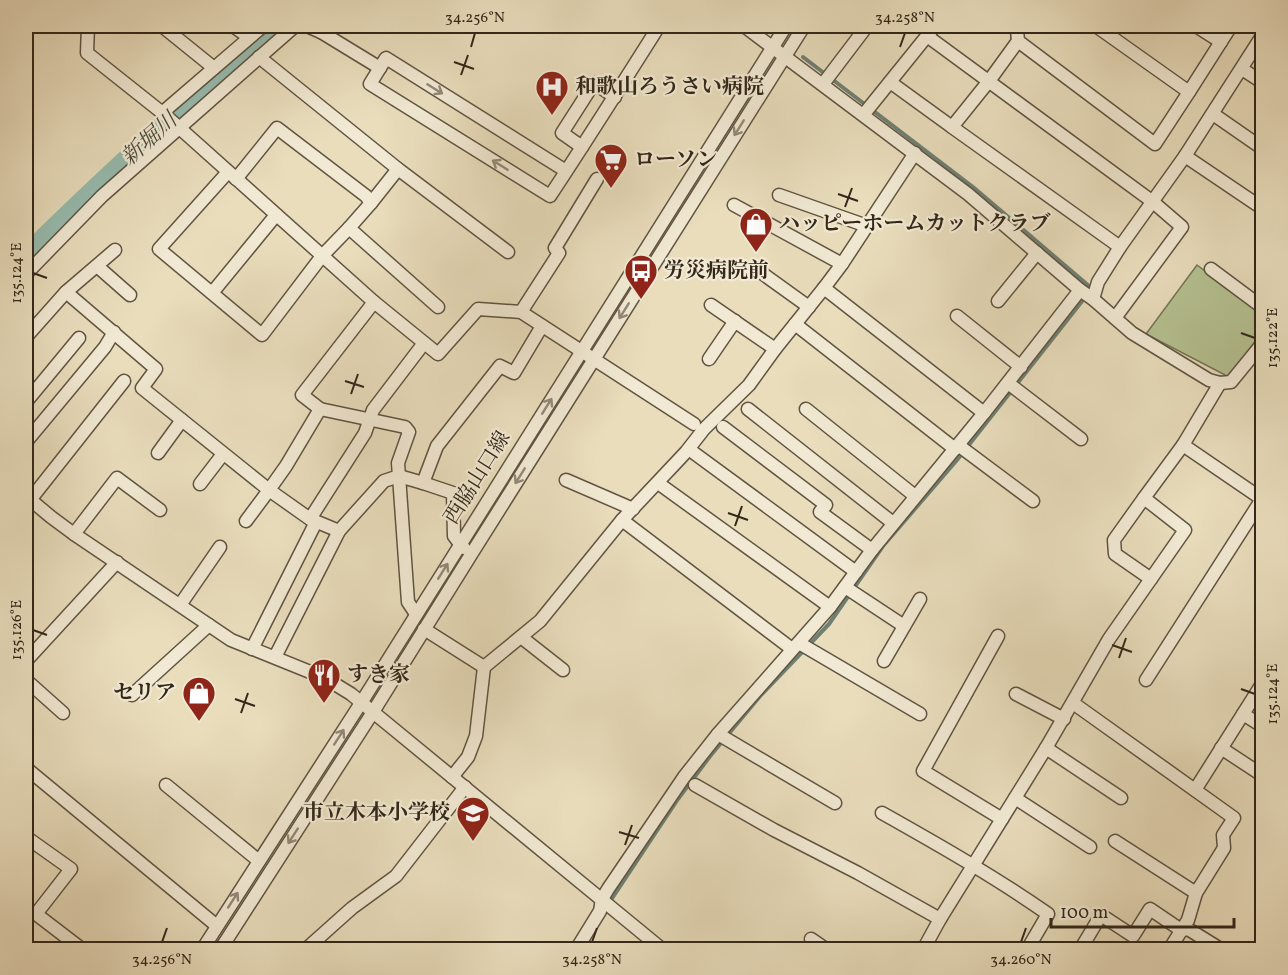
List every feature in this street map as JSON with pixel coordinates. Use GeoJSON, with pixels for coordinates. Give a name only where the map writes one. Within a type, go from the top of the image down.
{"type":"FeatureCollection","features":[{"type":"Feature","properties":{"kind":"street"},"geometry":{"type":"LineString","coordinates":[[88,26],[87,53],[177,126],[374,302],[438,354],[478,309],[521,312],[694,424]]}},
{"type":"Feature","properties":{"kind":"street"},"geometry":{"type":"LineString","coordinates":[[162,26],[214,68]]}},
{"type":"Feature","properties":{"kind":"street"},"geometry":{"type":"LineString","coordinates":[[233,26],[249,38]]}},
{"type":"Feature","properties":{"kind":"street"},"geometry":{"type":"LineString","coordinates":[[163,114],[263,26]]}},
{"type":"Feature","properties":{"kind":"street"},"geometry":{"type":"LineString","coordinates":[[26,274],[102,196],[177,126],[295,26]]}},
{"type":"Feature","properties":{"kind":"street"},"geometry":{"type":"LineString","coordinates":[[307,26],[324,29],[566,171]]}},
{"type":"Feature","properties":{"kind":"street"},"geometry":{"type":"LineString","coordinates":[[383,63],[370,84],[550,196],[659,26]]}},
{"type":"Feature","properties":{"kind":"street"},"geometry":{"type":"LineString","coordinates":[[744,26],[785,56],[828,78],[865,113],[968,194],[1132,333],[1209,380],[1220,383],[1231,382],[1263,344]]}},
{"type":"Feature","properties":{"kind":"street","name":"西脇山口線"},"geometry":{"type":"LineString","coordinates":[[202,950],[361,703],[786,26]]}},
{"type":"Feature","properties":{"kind":"street","name":"西脇山口線"},"geometry":{"type":"LineString","coordinates":[[220,950],[373,712],[804,26]]}},
{"type":"Feature","properties":{"kind":"street"},"geometry":{"type":"LineString","coordinates":[[828,78],[867,26]]}},
{"type":"Feature","properties":{"kind":"street"},"geometry":{"type":"LineString","coordinates":[[865,113],[935,26]]}},
{"type":"Feature","properties":{"kind":"street"},"geometry":{"type":"LineString","coordinates":[[952,127],[1018,41],[1017,30],[1020,26]]}},
{"type":"Feature","properties":{"kind":"street"},"geometry":{"type":"LineString","coordinates":[[1096,26],[1189,92]]}},
{"type":"Feature","properties":{"kind":"street"},"geometry":{"type":"LineString","coordinates":[[1196,26],[1221,42]]}},
{"type":"Feature","properties":{"kind":"street"},"geometry":{"type":"LineString","coordinates":[[1018,41],[1155,144],[1231,26]]}},
{"type":"Feature","properties":{"kind":"street"},"geometry":{"type":"LineString","coordinates":[[927,36],[1153,202],[1182,227],[1115,318]]}},
{"type":"Feature","properties":{"kind":"street"},"geometry":{"type":"LineString","coordinates":[[576,950],[684,777],[723,737],[801,647],[893,523],[915,496],[961,449],[984,413],[1014,387],[1021,367],[1098,282],[1185,156],[1263,36]]}},
{"type":"Feature","properties":{"kind":"street"},"geometry":{"type":"LineString","coordinates":[[259,57],[398,169],[508,252]]}},
{"type":"Feature","properties":{"kind":"street"},"geometry":{"type":"LineString","coordinates":[[1242,69],[1263,82]]}},
{"type":"Feature","properties":{"kind":"street"},"geometry":{"type":"LineString","coordinates":[[890,82],[1120,248]]}},
{"type":"Feature","properties":{"kind":"street"},"geometry":{"type":"LineString","coordinates":[[582,147],[561,134],[587,93],[594,83],[615,97]]}},
{"type":"Feature","properties":{"kind":"street"},"geometry":{"type":"LineString","coordinates":[[1213,114],[1263,148]]}},
{"type":"Feature","properties":{"kind":"street"},"geometry":{"type":"LineString","coordinates":[[371,203],[366,196],[277,128],[159,249],[262,335],[322,256],[371,203],[398,169]]}},
{"type":"Feature","properties":{"kind":"street"},"geometry":{"type":"LineString","coordinates":[[452,777],[468,757],[476,736],[484,666],[540,621],[622,520],[686,452],[704,429],[749,385],[842,264],[915,153]]}},
{"type":"Feature","properties":{"kind":"street"},"geometry":{"type":"LineString","coordinates":[[1185,156],[1263,208]]}},
{"type":"Feature","properties":{"kind":"street"},"geometry":{"type":"LineString","coordinates":[[521,312],[559,253],[555,248],[597,179]]}},
{"type":"Feature","properties":{"kind":"street"},"geometry":{"type":"LineString","coordinates":[[778,195],[867,226]]}},
{"type":"Feature","properties":{"kind":"street"},"geometry":{"type":"LineString","coordinates":[[734,205],[842,264]]}},
{"type":"Feature","properties":{"kind":"street"},"geometry":{"type":"LineString","coordinates":[[212,293],[276,215]]}},
{"type":"Feature","properties":{"kind":"street"},"geometry":{"type":"LineString","coordinates":[[349,228],[438,307]]}},
{"type":"Feature","properties":{"kind":"street"},"geometry":{"type":"LineString","coordinates":[[26,337],[66,292],[115,250]]}},
{"type":"Feature","properties":{"kind":"street"},"geometry":{"type":"LineString","coordinates":[[998,301],[1037,253]]}},
{"type":"Feature","properties":{"kind":"street"},"geometry":{"type":"LineString","coordinates":[[97,266],[130,295]]}},
{"type":"Feature","properties":{"kind":"street"},"geometry":{"type":"LineString","coordinates":[[1211,269],[1263,307]]}},
{"type":"Feature","properties":{"kind":"street"},"geometry":{"type":"LineString","coordinates":[[759,272],[809,307]]}},
{"type":"Feature","properties":{"kind":"street"},"geometry":{"type":"LineString","coordinates":[[824,288],[984,413]]}},
{"type":"Feature","properties":{"kind":"street"},"geometry":{"type":"LineString","coordinates":[[66,292],[156,369],[142,388],[269,490],[313,520],[339,531]]}},
{"type":"Feature","properties":{"kind":"street"},"geometry":{"type":"LineString","coordinates":[[374,302],[302,395],[320,409],[405,427],[409,432],[398,463],[408,602],[416,614]]}},
{"type":"Feature","properties":{"kind":"street"},"geometry":{"type":"LineString","coordinates":[[711,304],[775,349]]}},
{"type":"Feature","properties":{"kind":"street"},"geometry":{"type":"LineString","coordinates":[[957,316],[1021,367]]}},
{"type":"Feature","properties":{"kind":"street"},"geometry":{"type":"LineString","coordinates":[[709,359],[735,321]]}},
{"type":"Feature","properties":{"kind":"street"},"geometry":{"type":"LineString","coordinates":[[795,324],[1033,501]]}},
{"type":"Feature","properties":{"kind":"street"},"geometry":{"type":"LineString","coordinates":[[423,483],[437,446],[500,366],[514,373],[542,326]]}},
{"type":"Feature","properties":{"kind":"street"},"geometry":{"type":"LineString","coordinates":[[26,442],[105,347],[114,332]]}},
{"type":"Feature","properties":{"kind":"street"},"geometry":{"type":"LineString","coordinates":[[26,402],[79,338]]}},
{"type":"Feature","properties":{"kind":"street"},"geometry":{"type":"LineString","coordinates":[[252,649],[313,520],[365,433],[373,410],[424,343]]}},
{"type":"Feature","properties":{"kind":"street"},"geometry":{"type":"LineString","coordinates":[[124,381],[28,498],[74,534],[231,640],[325,678],[361,703],[663,950]]}},
{"type":"Feature","properties":{"kind":"street"},"geometry":{"type":"LineString","coordinates":[[1151,579],[1115,554],[1113,540],[1183,445],[1220,383]]}},
{"type":"Feature","properties":{"kind":"street"},"geometry":{"type":"LineString","coordinates":[[1014,387],[1082,439]]}},
{"type":"Feature","properties":{"kind":"street"},"geometry":{"type":"LineString","coordinates":[[246,521],[286,466],[320,409]]}},
{"type":"Feature","properties":{"kind":"street"},"geometry":{"type":"LineString","coordinates":[[748,409],[893,523]]}},
{"type":"Feature","properties":{"kind":"street"},"geometry":{"type":"LineString","coordinates":[[806,410],[915,496]]}},
{"type":"Feature","properties":{"kind":"street"},"geometry":{"type":"LineString","coordinates":[[158,453],[182,420]]}},
{"type":"Feature","properties":{"kind":"street"},"geometry":{"type":"LineString","coordinates":[[723,428],[825,505],[820,512],[872,550]]}},
{"type":"Feature","properties":{"kind":"street"},"geometry":{"type":"LineString","coordinates":[[1146,680],[1262,499],[1183,445]]}},
{"type":"Feature","properties":{"kind":"street"},"geometry":{"type":"LineString","coordinates":[[200,484],[223,453]]}},
{"type":"Feature","properties":{"kind":"street"},"geometry":{"type":"LineString","coordinates":[[694,453],[856,572]]}},
{"type":"Feature","properties":{"kind":"street"},"geometry":{"type":"LineString","coordinates":[[275,657],[339,531],[384,481],[399,476],[453,493],[454,536],[472,553]]}},
{"type":"Feature","properties":{"kind":"street"},"geometry":{"type":"LineString","coordinates":[[74,534],[117,478],[160,510]]}},
{"type":"Feature","properties":{"kind":"street"},"geometry":{"type":"LineString","coordinates":[[566,480],[633,509]]}},
{"type":"Feature","properties":{"kind":"street"},"geometry":{"type":"LineString","coordinates":[[658,483],[830,608]]}},
{"type":"Feature","properties":{"kind":"street"},"geometry":{"type":"LineString","coordinates":[[923,950],[1064,719],[1109,639],[1185,530],[1144,498]]}},
{"type":"Feature","properties":{"kind":"street"},"geometry":{"type":"LineString","coordinates":[[622,520],[801,647],[920,714]]}},
{"type":"Feature","properties":{"kind":"street"},"geometry":{"type":"LineString","coordinates":[[180,605],[220,547]]}},
{"type":"Feature","properties":{"kind":"street"},"geometry":{"type":"LineString","coordinates":[[26,661],[117,562]]}},
{"type":"Feature","properties":{"kind":"street"},"geometry":{"type":"LineString","coordinates":[[845,587],[904,626]]}},
{"type":"Feature","properties":{"kind":"street"},"geometry":{"type":"LineString","coordinates":[[884,661],[920,599]]}},
{"type":"Feature","properties":{"kind":"street"},"geometry":{"type":"LineString","coordinates":[[132,695],[209,626]]}},
{"type":"Feature","properties":{"kind":"street"},"geometry":{"type":"LineString","coordinates":[[424,629],[484,666]]}},
{"type":"Feature","properties":{"kind":"street"},"geometry":{"type":"LineString","coordinates":[[998,636],[923,771],[1002,819]]}},
{"type":"Feature","properties":{"kind":"street"},"geometry":{"type":"LineString","coordinates":[[521,637],[563,670]]}},
{"type":"Feature","properties":{"kind":"street"},"geometry":{"type":"LineString","coordinates":[[26,680],[63,713]]}},
{"type":"Feature","properties":{"kind":"street"},"geometry":{"type":"LineString","coordinates":[[1195,790],[1263,684]]}},
{"type":"Feature","properties":{"kind":"street"},"geometry":{"type":"LineString","coordinates":[[1016,694],[1064,719]]}},
{"type":"Feature","properties":{"kind":"street"},"geometry":{"type":"LineString","coordinates":[[1073,703],[1234,818],[1223,835],[1224,848],[1196,893],[1188,920],[1169,950]]}},
{"type":"Feature","properties":{"kind":"street"},"geometry":{"type":"LineString","coordinates":[[1244,714],[1263,726]]}},
{"type":"Feature","properties":{"kind":"street"},"geometry":{"type":"LineString","coordinates":[[723,737],[835,803]]}},
{"type":"Feature","properties":{"kind":"street"},"geometry":{"type":"LineString","coordinates":[[1046,748],[1121,798]]}},
{"type":"Feature","properties":{"kind":"street"},"geometry":{"type":"LineString","coordinates":[[1221,748],[1263,775]]}},
{"type":"Feature","properties":{"kind":"street"},"geometry":{"type":"LineString","coordinates":[[26,768],[217,926]]}},
{"type":"Feature","properties":{"kind":"street"},"geometry":{"type":"LineString","coordinates":[[694,784],[940,919]]}},
{"type":"Feature","properties":{"kind":"street"},"geometry":{"type":"LineString","coordinates":[[166,785],[259,861]]}},
{"type":"Feature","properties":{"kind":"street"},"geometry":{"type":"LineString","coordinates":[[305,950],[352,908],[396,876],[465,787]]}},
{"type":"Feature","properties":{"kind":"street"},"geometry":{"type":"LineString","coordinates":[[1015,798],[1090,847]]}},
{"type":"Feature","properties":{"kind":"street"},"geometry":{"type":"LineString","coordinates":[[882,813],[974,865],[1048,914],[1027,950]]}},
{"type":"Feature","properties":{"kind":"street"},"geometry":{"type":"LineString","coordinates":[[27,841],[70,869],[36,914],[83,950]]}},
{"type":"Feature","properties":{"kind":"street"},"geometry":{"type":"LineString","coordinates":[[1115,841],[1196,893]]}},
{"type":"Feature","properties":{"kind":"street"},"geometry":{"type":"LineString","coordinates":[[1080,950],[1101,915],[1133,936],[1150,909],[1181,930],[1188,929],[1222,950]]}},
{"type":"Feature","properties":{"kind":"street"},"geometry":{"type":"LineString","coordinates":[[811,939],[827,950]]}},
{"type":"Feature","properties":{"kind":"green space"},"geometry":{"type":"Polygon","coordinates":[[[1197,265],[1262,314],[1262,332],[1229,377],[1146,334],[1197,265]]]}},
{"type":"Feature","properties":{"kind":"waterway","name":"新堀川"},"geometry":{"type":"LineString","coordinates":[[26,257],[149,140],[277,26]]}},
{"type":"Feature","properties":{"kind":"waterway"},"geometry":{"type":"LineString","coordinates":[[609,903],[678,799],[711,755],[761,695],[829,624],[883,546],[957,460],[1083,300],[1089,286],[973,187],[803,57]]}},
{"type":"Feature","properties":{"kind":"place","name":"和歌山ろうさい病院"},"geometry":{"type":"Point","coordinates":[552,116]}},
{"type":"Feature","properties":{"kind":"place","name":"ローソン"},"geometry":{"type":"Point","coordinates":[611,189]}},
{"type":"Feature","properties":{"kind":"place","name":"ハッピーホームカットクラブ"},"geometry":{"type":"Point","coordinates":[756,253]}},
{"type":"Feature","properties":{"kind":"place","name":"労災病院前"},"geometry":{"type":"Point","coordinates":[641,300]}},
{"type":"Feature","properties":{"kind":"place","name":"すき家"},"geometry":{"type":"Point","coordinates":[324,704]}},
{"type":"Feature","properties":{"kind":"place","name":"セリア"},"geometry":{"type":"Point","coordinates":[199,722]}},
{"type":"Feature","properties":{"kind":"place","name":"市立木本小学校"},"geometry":{"type":"Point","coordinates":[473,842]}}]}
